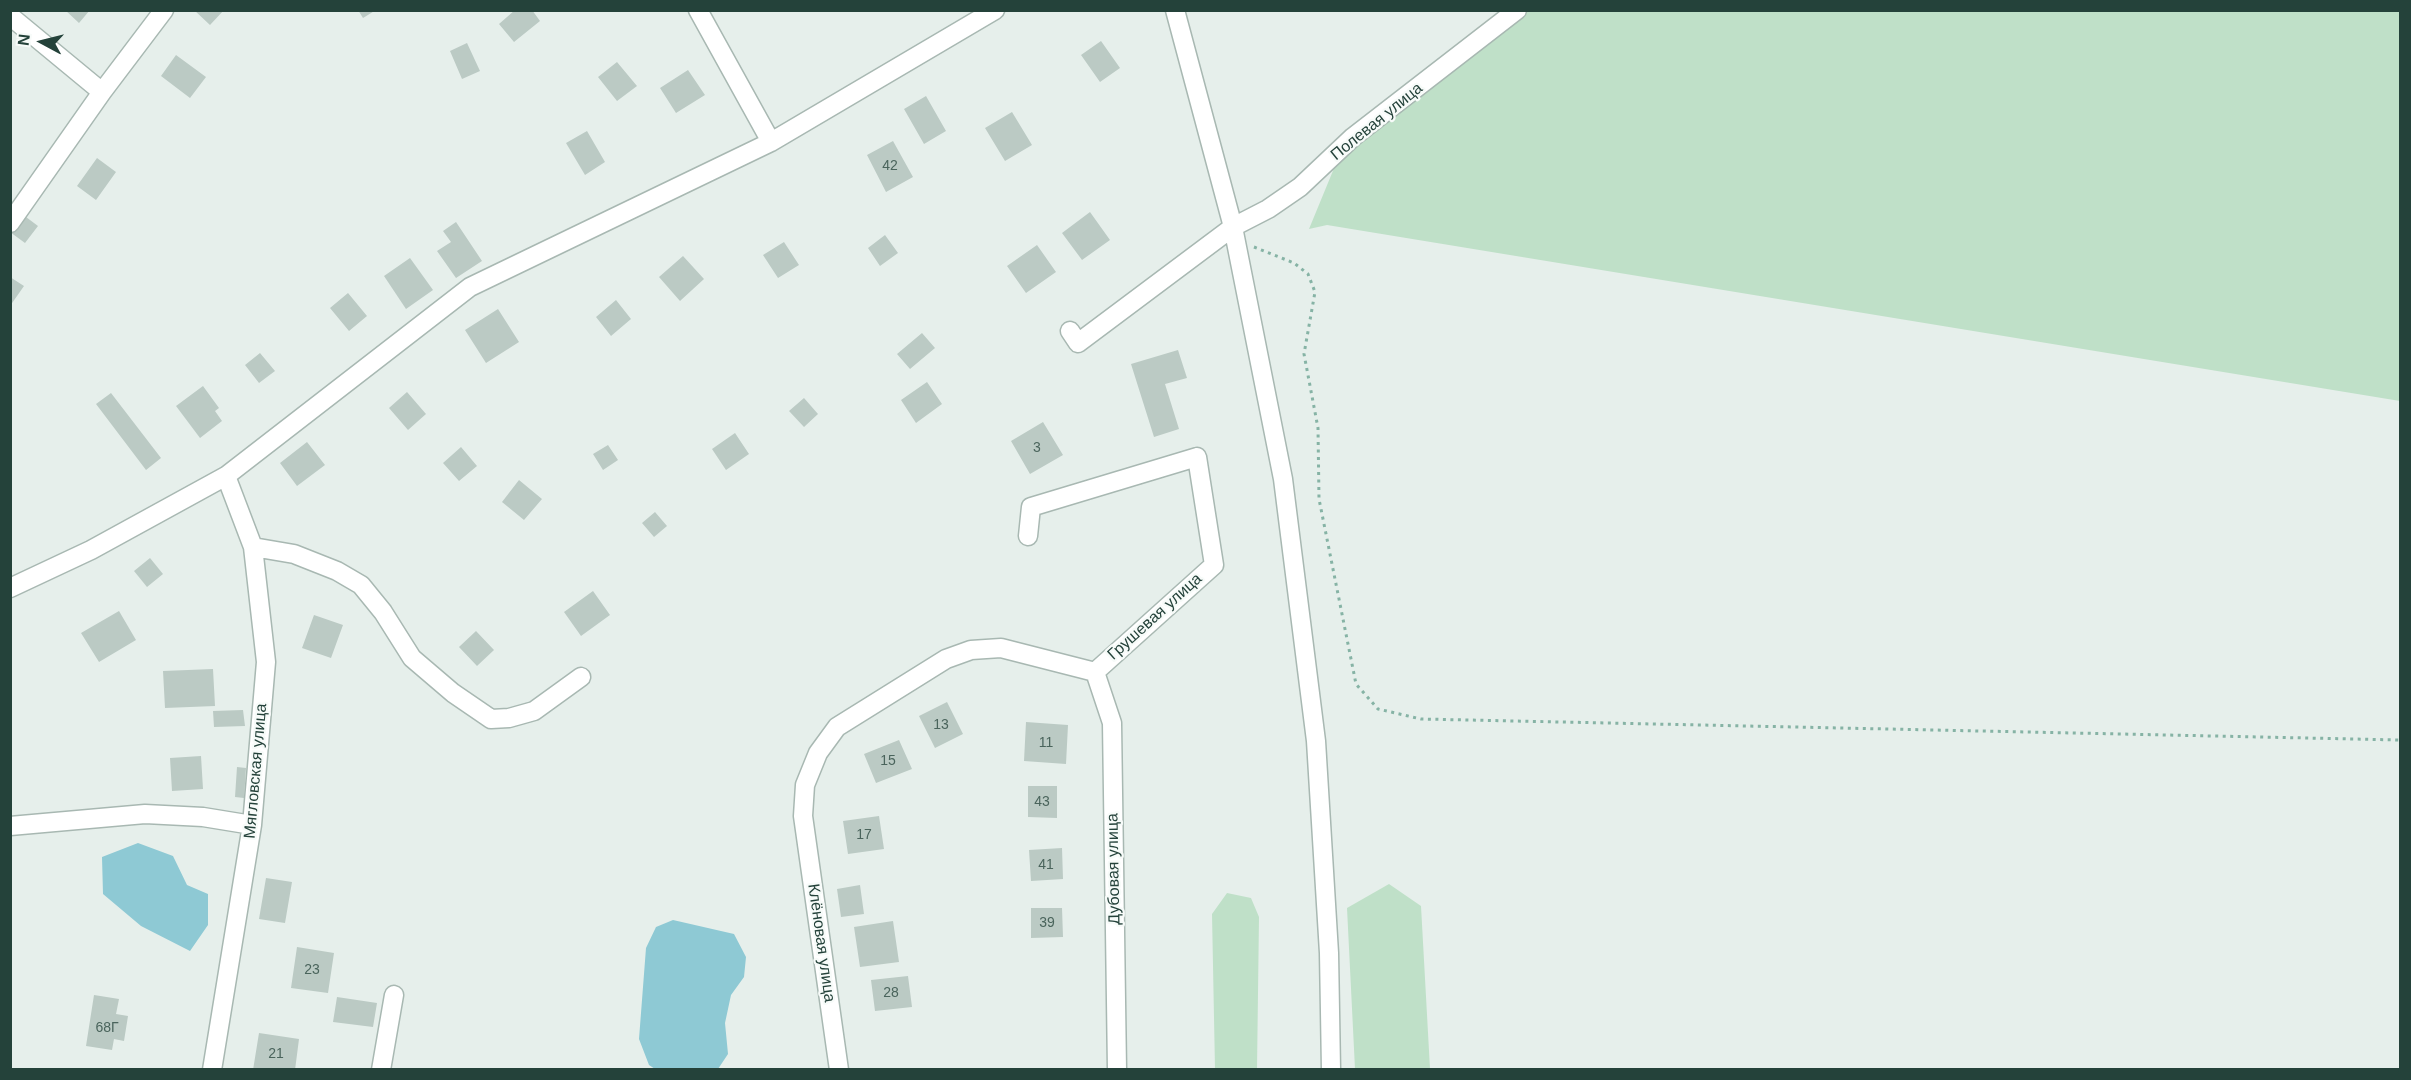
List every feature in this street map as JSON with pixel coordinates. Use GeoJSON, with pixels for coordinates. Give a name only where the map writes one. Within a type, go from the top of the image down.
{"type":"FeatureCollection","features":[{"type":"Feature","properties":{"kind":"street"},"geometry":{"type":"LineString","coordinates":[[10,223],[102,92],[164,10]]}},
{"type":"Feature","properties":{"kind":"street"},"geometry":{"type":"LineString","coordinates":[[699,10],[771,142]]}},
{"type":"Feature","properties":{"kind":"street"},"geometry":{"type":"LineString","coordinates":[[10,588],[91,550],[226,476],[470,287],[771,142],[995,10]]}},
{"type":"Feature","properties":{"kind":"street"},"geometry":{"type":"LineString","coordinates":[[1175,10],[1234,233],[1283,479],[1316,741],[1329,953],[1331,1070]]}},
{"type":"Feature","properties":{"kind":"street","name":"Полевая улица"},"geometry":{"type":"LineString","coordinates":[[1070,331],[1078,343],[1300,187],[1353,137],[1517,10]]}},
{"type":"Feature","properties":{"kind":"street"},"geometry":{"type":"LineString","coordinates":[[10,16],[102,92]]}},
{"type":"Feature","properties":{"kind":"street","name":"Грушевая улица"},"geometry":{"type":"LineString","coordinates":[[804,816],[805,785],[818,753],[837,727],[946,659],[971,650],[1001,648],[1095,672],[1214,565],[1197,457],[1032,507],[1028,536]]}},
{"type":"Feature","properties":{"kind":"street","name":"Мягловская улица"},"geometry":{"type":"LineString","coordinates":[[212,1070],[252,825],[266,662],[253,547],[226,476]]}},
{"type":"Feature","properties":{"kind":"street"},"geometry":{"type":"LineString","coordinates":[[253,547],[294,554],[337,571],[361,585],[383,612],[412,658],[453,693],[491,719],[509,718],[534,711],[581,677]]}},
{"type":"Feature","properties":{"kind":"street","name":"Дубовая улица"},"geometry":{"type":"LineString","coordinates":[[1095,672],[1112,723],[1117,1070]]}},
{"type":"Feature","properties":{"kind":"street"},"geometry":{"type":"LineString","coordinates":[[10,826],[145,814],[203,817],[252,825]]}},
{"type":"Feature","properties":{"kind":"street","name":"Клёновая улица"},"geometry":{"type":"LineString","coordinates":[[804,816],[839,1070]]}},
{"type":"Feature","properties":{"kind":"street"},"geometry":{"type":"LineString","coordinates":[[381,1070],[394,995]]}},
{"type":"Feature","properties":{"kind":"path"},"geometry":{"type":"LineString","coordinates":[[1234,233],[1294,263],[1308,274],[1315,292],[1304,354],[1318,428],[1319,499],[1356,684],[1378,709],[1421,719],[2400,740]]}},
{"type":"Feature","properties":{"kind":"green space"},"geometry":{"type":"Polygon","coordinates":[[[1501,11],[2400,11],[2400,401],[1327,225],[1309,229],[1337,161],[1476,30],[1501,11]]]}},
{"type":"Feature","properties":{"kind":"green space"},"geometry":{"type":"Polygon","coordinates":[[[1389,884],[1421,906],[1430,1069],[1355,1069],[1347,908],[1389,884]]]}},
{"type":"Feature","properties":{"kind":"green space"},"geometry":{"type":"Polygon","coordinates":[[[1227,893],[1251,898],[1259,917],[1257,1069],[1215,1069],[1212,914],[1227,893]]]}},
{"type":"Feature","properties":{"kind":"water"},"geometry":{"type":"Polygon","coordinates":[[[138,843],[173,856],[187,885],[208,894],[208,925],[190,951],[141,926],[103,894],[102,857],[138,843]]]}},
{"type":"Feature","properties":{"kind":"water"},"geometry":{"type":"Polygon","coordinates":[[[673,920],[734,934],[746,957],[744,977],[731,995],[725,1023],[728,1054],[718,1069],[655,1069],[649,1065],[639,1039],[646,948],[656,927],[673,920]]]}},
{"type":"Feature","properties":{"kind":"building"},"geometry":{"type":"Polygon","coordinates":[[[65,10],[90,10],[79,23],[65,10]]]}},
{"type":"Feature","properties":{"kind":"building"},"geometry":{"type":"Polygon","coordinates":[[[194,10],[224,10],[210,25],[194,10]]]}},
{"type":"Feature","properties":{"kind":"building"},"geometry":{"type":"Polygon","coordinates":[[[358,10],[376,10],[363,18],[358,10]]]}},
{"type":"Feature","properties":{"kind":"building"},"geometry":{"type":"Polygon","coordinates":[[[515,10],[532,10],[540,21],[514,42],[499,24],[515,10]]]}},
{"type":"Feature","properties":{"kind":"building"},"geometry":{"type":"Polygon","coordinates":[[[1101,41],[1120,68],[1100,82],[1081,55],[1101,41]]]}},
{"type":"Feature","properties":{"kind":"building"},"geometry":{"type":"Polygon","coordinates":[[[467,43],[480,71],[462,79],[450,51],[467,43]]]}},
{"type":"Feature","properties":{"kind":"building"},"geometry":{"type":"Polygon","coordinates":[[[176,55],[206,77],[190,98],[161,76],[176,55]]]}},
{"type":"Feature","properties":{"kind":"building"},"geometry":{"type":"Polygon","coordinates":[[[617,62],[637,86],[617,101],[598,77],[617,62]]]}},
{"type":"Feature","properties":{"kind":"building"},"geometry":{"type":"Polygon","coordinates":[[[688,70],[705,95],[676,113],[660,88],[688,70]]]}},
{"type":"Feature","properties":{"kind":"building"},"geometry":{"type":"Polygon","coordinates":[[[926,96],[946,131],[924,144],[904,109],[926,96]]]}},
{"type":"Feature","properties":{"kind":"building"},"geometry":{"type":"Polygon","coordinates":[[[1012,112],[1032,145],[1005,161],[985,128],[1012,112]]]}},
{"type":"Feature","properties":{"kind":"building"},"geometry":{"type":"Polygon","coordinates":[[[587,131],[605,162],[585,175],[566,143],[587,131]]]}},
{"type":"Feature","properties":{"kind":"building"},"geometry":{"type":"Polygon","coordinates":[[[893,141],[913,177],[886,192],[867,155],[893,141]]]}},
{"type":"Feature","properties":{"kind":"building"},"geometry":{"type":"Polygon","coordinates":[[[97,158],[116,172],[96,200],[77,186],[97,158]]]}},
{"type":"Feature","properties":{"kind":"building"},"geometry":{"type":"Polygon","coordinates":[[[1090,212],[1110,240],[1082,260],[1062,233],[1090,212]]]}},
{"type":"Feature","properties":{"kind":"building"},"geometry":{"type":"Polygon","coordinates":[[[22,214],[38,226],[25,243],[10,232],[22,214]]]}},
{"type":"Feature","properties":{"kind":"building"},"geometry":{"type":"Polygon","coordinates":[[[456,222],[482,261],[456,278],[437,251],[451,242],[443,231],[456,222]]]}},
{"type":"Feature","properties":{"kind":"building"},"geometry":{"type":"Polygon","coordinates":[[[885,235],[898,253],[880,266],[868,248],[885,235]]]}},
{"type":"Feature","properties":{"kind":"building"},"geometry":{"type":"Polygon","coordinates":[[[784,242],[799,265],[778,278],[763,255],[784,242]]]}},
{"type":"Feature","properties":{"kind":"building"},"geometry":{"type":"Polygon","coordinates":[[[1037,245],[1056,272],[1026,293],[1007,266],[1037,245]]]}},
{"type":"Feature","properties":{"kind":"building"},"geometry":{"type":"Polygon","coordinates":[[[683,256],[704,279],[680,301],[659,277],[683,256]]]}},
{"type":"Feature","properties":{"kind":"building"},"geometry":{"type":"Polygon","coordinates":[[[410,258],[433,290],[406,309],[384,276],[410,258]]]}},
{"type":"Feature","properties":{"kind":"building"},"geometry":{"type":"Polygon","coordinates":[[[10,277],[24,286],[10,306],[10,277]]]}},
{"type":"Feature","properties":{"kind":"building"},"geometry":{"type":"Polygon","coordinates":[[[348,293],[367,316],[349,331],[330,308],[348,293]]]}},
{"type":"Feature","properties":{"kind":"building"},"geometry":{"type":"Polygon","coordinates":[[[616,300],[631,319],[611,336],[596,317],[616,300]]]}},
{"type":"Feature","properties":{"kind":"building"},"geometry":{"type":"Polygon","coordinates":[[[498,309],[519,342],[486,363],[465,330],[498,309]]]}},
{"type":"Feature","properties":{"kind":"building"},"geometry":{"type":"Polygon","coordinates":[[[922,333],[935,348],[910,369],[897,354],[922,333]]]}},
{"type":"Feature","properties":{"kind":"building"},"geometry":{"type":"Polygon","coordinates":[[[1178,350],[1187,378],[1165,384],[1179,429],[1154,437],[1131,364],[1178,350]]]}},
{"type":"Feature","properties":{"kind":"building"},"geometry":{"type":"Polygon","coordinates":[[[260,353],[275,371],[259,383],[245,365],[260,353]]]}},
{"type":"Feature","properties":{"kind":"building"},"geometry":{"type":"Polygon","coordinates":[[[927,382],[942,404],[916,423],[901,400],[927,382]]]}},
{"type":"Feature","properties":{"kind":"building"},"geometry":{"type":"Polygon","coordinates":[[[203,386],[219,408],[215,411],[222,421],[200,438],[176,406],[203,386]]]}},
{"type":"Feature","properties":{"kind":"building"},"geometry":{"type":"Polygon","coordinates":[[[407,392],[426,414],[408,430],[389,408],[407,392]]]}},
{"type":"Feature","properties":{"kind":"building"},"geometry":{"type":"Polygon","coordinates":[[[111,393],[161,458],[146,470],[96,404],[111,393]]]}},
{"type":"Feature","properties":{"kind":"building"},"geometry":{"type":"Polygon","coordinates":[[[804,398],[818,414],[804,427],[789,411],[804,398]]]}},
{"type":"Feature","properties":{"kind":"building"},"geometry":{"type":"Polygon","coordinates":[[[1043,422],[1063,455],[1030,474],[1011,441],[1043,422]]]}},
{"type":"Feature","properties":{"kind":"building"},"geometry":{"type":"Polygon","coordinates":[[[735,433],[749,454],[726,470],[712,449],[735,433]]]}},
{"type":"Feature","properties":{"kind":"building"},"geometry":{"type":"Polygon","coordinates":[[[307,442],[325,465],[297,486],[280,463],[307,442]]]}},
{"type":"Feature","properties":{"kind":"building"},"geometry":{"type":"Polygon","coordinates":[[[608,445],[618,460],[603,470],[593,454],[608,445]]]}},
{"type":"Feature","properties":{"kind":"building"},"geometry":{"type":"Polygon","coordinates":[[[461,447],[477,466],[459,481],[443,463],[461,447]]]}},
{"type":"Feature","properties":{"kind":"building"},"geometry":{"type":"Polygon","coordinates":[[[519,480],[542,499],[524,520],[502,502],[519,480]]]}},
{"type":"Feature","properties":{"kind":"building"},"geometry":{"type":"Polygon","coordinates":[[[655,512],[667,526],[654,537],[642,523],[655,512]]]}},
{"type":"Feature","properties":{"kind":"building"},"geometry":{"type":"Polygon","coordinates":[[[150,558],[163,574],[147,587],[134,571],[150,558]]]}},
{"type":"Feature","properties":{"kind":"building"},"geometry":{"type":"Polygon","coordinates":[[[593,591],[610,615],[581,636],[564,612],[593,591]]]}},
{"type":"Feature","properties":{"kind":"building"},"geometry":{"type":"Polygon","coordinates":[[[119,611],[136,640],[99,662],[81,633],[119,611]]]}},
{"type":"Feature","properties":{"kind":"building"},"geometry":{"type":"Polygon","coordinates":[[[314,615],[343,625],[331,658],[302,648],[314,615]]]}},
{"type":"Feature","properties":{"kind":"building"},"geometry":{"type":"Polygon","coordinates":[[[476,631],[494,650],[477,666],[459,647],[476,631]]]}},
{"type":"Feature","properties":{"kind":"building"},"geometry":{"type":"Polygon","coordinates":[[[213,669],[215,706],[165,708],[163,671],[213,669]]]}},
{"type":"Feature","properties":{"kind":"building"},"geometry":{"type":"Polygon","coordinates":[[[947,702],[963,734],[935,748],[919,716],[947,702]]]}},
{"type":"Feature","properties":{"kind":"building"},"geometry":{"type":"Polygon","coordinates":[[[243,710],[245,726],[214,727],[213,711],[243,710]]]}},
{"type":"Feature","properties":{"kind":"building"},"geometry":{"type":"Polygon","coordinates":[[[1026,722],[1068,725],[1066,764],[1024,761],[1026,722]]]}},
{"type":"Feature","properties":{"kind":"building"},"geometry":{"type":"Polygon","coordinates":[[[899,740],[912,769],[876,783],[864,754],[899,740]]]}},
{"type":"Feature","properties":{"kind":"building"},"geometry":{"type":"Polygon","coordinates":[[[201,756],[203,789],[172,791],[170,758],[201,756]]]}},
{"type":"Feature","properties":{"kind":"building"},"geometry":{"type":"Polygon","coordinates":[[[237,767],[246,768],[244,798],[235,797],[237,767]]]}},
{"type":"Feature","properties":{"kind":"building"},"geometry":{"type":"Polygon","coordinates":[[[1028,786],[1057,786],[1057,818],[1028,817],[1028,786]]]}},
{"type":"Feature","properties":{"kind":"building"},"geometry":{"type":"Polygon","coordinates":[[[879,816],[884,849],[848,854],[843,821],[879,816]]]}},
{"type":"Feature","properties":{"kind":"building"},"geometry":{"type":"Polygon","coordinates":[[[1062,848],[1063,879],[1031,881],[1029,850],[1062,848]]]}},
{"type":"Feature","properties":{"kind":"building"},"geometry":{"type":"Polygon","coordinates":[[[266,878],[292,882],[285,923],[259,919],[266,878]]]}},
{"type":"Feature","properties":{"kind":"building"},"geometry":{"type":"Polygon","coordinates":[[[860,885],[864,914],[841,917],[837,889],[860,885]]]}},
{"type":"Feature","properties":{"kind":"building"},"geometry":{"type":"Polygon","coordinates":[[[1031,908],[1062,908],[1063,937],[1031,938],[1031,908]]]}},
{"type":"Feature","properties":{"kind":"building"},"geometry":{"type":"Polygon","coordinates":[[[893,921],[899,962],[860,967],[854,927],[893,921]]]}},
{"type":"Feature","properties":{"kind":"building"},"geometry":{"type":"Polygon","coordinates":[[[297,947],[334,953],[328,993],[291,988],[297,947]]]}},
{"type":"Feature","properties":{"kind":"building"},"geometry":{"type":"Polygon","coordinates":[[[908,976],[912,1007],[875,1011],[871,980],[908,976]]]}},
{"type":"Feature","properties":{"kind":"building"},"geometry":{"type":"Polygon","coordinates":[[[94,995],[119,999],[116,1014],[128,1016],[124,1041],[114,1039],[112,1050],[86,1046],[94,995]]]}},
{"type":"Feature","properties":{"kind":"building"},"geometry":{"type":"Polygon","coordinates":[[[337,997],[377,1003],[373,1027],[333,1022],[337,997]]]}},
{"type":"Feature","properties":{"kind":"building"},"geometry":{"type":"Polygon","coordinates":[[[259,1033],[299,1039],[295,1070],[253,1070],[259,1033]]]}}]}
